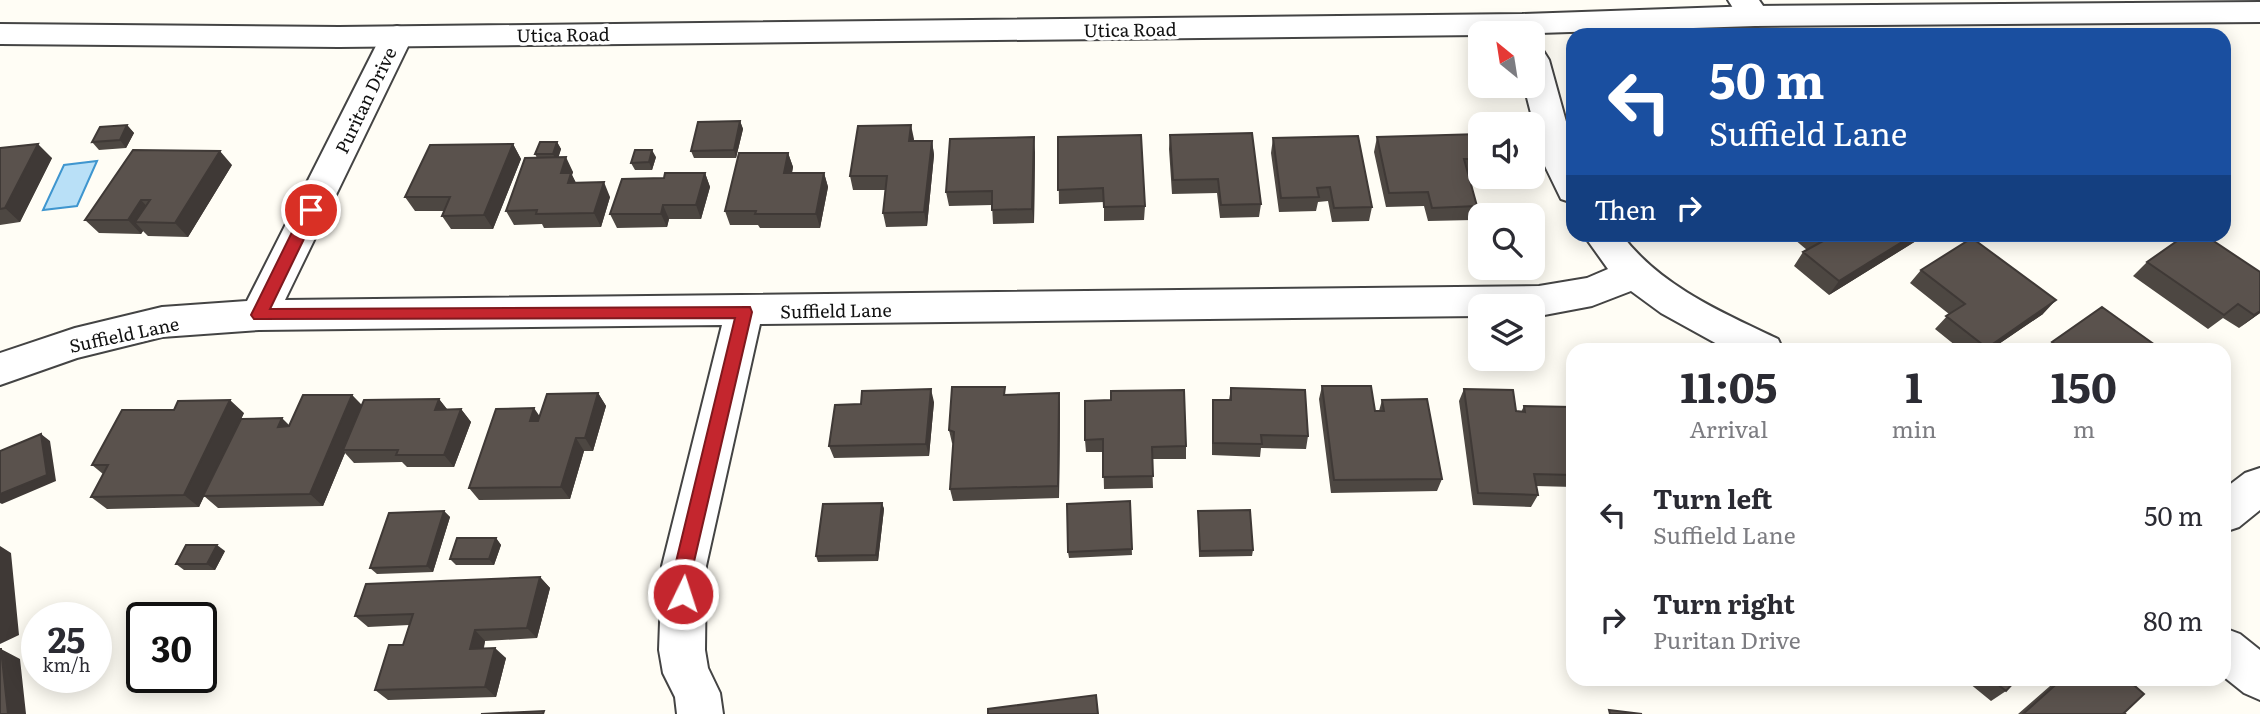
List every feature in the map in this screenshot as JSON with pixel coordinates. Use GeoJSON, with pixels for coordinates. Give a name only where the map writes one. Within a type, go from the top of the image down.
{"type":"FeatureCollection","features":[{"type":"Feature","properties":{"kind":"street","name":"Utica Road"},"geometry":{"type":"LineString","coordinates":[[1545,27],[1749,8],[2260,12]]}},
{"type":"Feature","properties":{"kind":"street","name":"Utica Road"},"geometry":{"type":"LineString","coordinates":[[0,34],[397,36],[1468,29]]}},
{"type":"Feature","properties":{"kind":"street","name":"Puritan Drive"},"geometry":{"type":"LineString","coordinates":[[259,315],[397,36]]}},
{"type":"Feature","properties":{"kind":"street"},"geometry":{"type":"LineString","coordinates":[[1543,98],[1566,175]]}},
{"type":"Feature","properties":{"kind":"street"},"geometry":{"type":"LineString","coordinates":[[1607,242],[1633,274],[1696,316],[1750,343]]}},
{"type":"Feature","properties":{"kind":"street","name":"Suffield Lane"},"geometry":{"type":"LineString","coordinates":[[0,369],[75,343],[162,323],[259,315],[744,312],[1539,301],[1592,292],[1633,274]]}},
{"type":"Feature","properties":{"kind":"street"},"geometry":{"type":"LineString","coordinates":[[710,707],[687,673],[682,650],[684,566],[744,312]]}},
{"type":"Feature","properties":{"kind":"street"},"geometry":{"type":"LineString","coordinates":[[2231,509],[2260,486]]}},
{"type":"Feature","properties":{"kind":"street"},"geometry":{"type":"LineString","coordinates":[[2231,655],[2260,678]]}},
{"type":"Feature","properties":{"kind":"water"},"geometry":{"type":"Polygon","coordinates":[[[97,161],[77,206],[43,210],[64,165],[97,161]]]}},
{"type":"Feature","properties":{"kind":"building"},"geometry":{"type":"Polygon","coordinates":[[[740,121],[734,150],[691,151],[698,122],[740,121]]]}},
{"type":"Feature","properties":{"kind":"building"},"geometry":{"type":"Polygon","coordinates":[[[127,125],[120,140],[92,142],[100,127],[127,125]]]}},
{"type":"Feature","properties":{"kind":"building"},"geometry":{"type":"Polygon","coordinates":[[[911,125],[909,141],[932,141],[924,212],[883,213],[887,176],[850,176],[858,126],[911,125]]]}},
{"type":"Feature","properties":{"kind":"building"},"geometry":{"type":"Polygon","coordinates":[[[1252,133],[1261,204],[1221,205],[1218,179],[1173,180],[1170,135],[1252,133]]]}},
{"type":"Feature","properties":{"kind":"building"},"geometry":{"type":"Polygon","coordinates":[[[1468,134],[1468,159],[1464,159],[1468,189],[1472,189],[1476,203],[1468,203],[1468,206],[1432,208],[1428,192],[1389,193],[1377,137],[1468,134]]]}},
{"type":"Feature","properties":{"kind":"building"},"geometry":{"type":"Polygon","coordinates":[[[1141,135],[1145,206],[1104,207],[1103,188],[1058,190],[1058,137],[1141,135]]]}},
{"type":"Feature","properties":{"kind":"building"},"geometry":{"type":"Polygon","coordinates":[[[1358,136],[1372,207],[1334,208],[1330,187],[1317,188],[1319,197],[1281,198],[1273,138],[1358,136]]]}},
{"type":"Feature","properties":{"kind":"building"},"geometry":{"type":"Polygon","coordinates":[[[1034,137],[1032,209],[992,210],[992,191],[946,192],[950,139],[1034,137]]]}},
{"type":"Feature","properties":{"kind":"building"},"geometry":{"type":"Polygon","coordinates":[[[540,142],[557,142],[553,154],[535,154],[540,142]]]}},
{"type":"Feature","properties":{"kind":"building"},"geometry":{"type":"Polygon","coordinates":[[[38,144],[5,208],[0,209],[0,148],[38,144]]]}},
{"type":"Feature","properties":{"kind":"building"},"geometry":{"type":"Polygon","coordinates":[[[513,144],[484,215],[442,216],[450,197],[405,197],[430,145],[513,144]]]}},
{"type":"Feature","properties":{"kind":"building"},"geometry":{"type":"Polygon","coordinates":[[[133,150],[220,151],[175,223],[135,222],[150,200],[141,200],[128,220],[85,220],[133,150]]]}},
{"type":"Feature","properties":{"kind":"building"},"geometry":{"type":"Polygon","coordinates":[[[635,150],[652,150],[649,162],[631,163],[635,150]]]}},
{"type":"Feature","properties":{"kind":"building"},"geometry":{"type":"Polygon","coordinates":[[[739,153],[788,153],[784,173],[824,173],[816,214],[725,211],[739,153]]]}},
{"type":"Feature","properties":{"kind":"building"},"geometry":{"type":"Polygon","coordinates":[[[566,157],[561,173],[571,173],[568,183],[604,182],[594,213],[536,214],[537,210],[506,211],[525,158],[566,157]]]}},
{"type":"Feature","properties":{"kind":"building"},"geometry":{"type":"Polygon","coordinates":[[[665,173],[705,173],[696,205],[663,205],[661,214],[610,214],[622,179],[664,178],[665,173]]]}},
{"type":"Feature","properties":{"kind":"building"},"geometry":{"type":"Polygon","coordinates":[[[1821,242],[1902,242],[1839,281],[1803,252],[1821,242]]]}},
{"type":"Feature","properties":{"kind":"building"},"geometry":{"type":"Polygon","coordinates":[[[1966,242],[1977,242],[2056,300],[1994,343],[1981,343],[1946,316],[1965,304],[1921,270],[1966,242]]]}},
{"type":"Feature","properties":{"kind":"building"},"geometry":{"type":"Polygon","coordinates":[[[2176,242],[2215,242],[2260,272],[2260,311],[2254,315],[2238,304],[2224,315],[2147,262],[2176,242]]]}},
{"type":"Feature","properties":{"kind":"building"},"geometry":{"type":"Polygon","coordinates":[[[2102,307],[2152,343],[2053,343],[2102,307]]]}},
{"type":"Feature","properties":{"kind":"building"},"geometry":{"type":"Polygon","coordinates":[[[1322,386],[1371,386],[1375,411],[1384,411],[1382,400],[1427,399],[1442,479],[1334,480],[1322,386]]]}},
{"type":"Feature","properties":{"kind":"building"},"geometry":{"type":"Polygon","coordinates":[[[952,387],[1005,387],[1004,395],[1059,393],[1058,486],[950,489],[954,432],[949,430],[952,387]]]}},
{"type":"Feature","properties":{"kind":"building"},"geometry":{"type":"Polygon","coordinates":[[[1231,388],[1305,390],[1308,436],[1261,435],[1262,444],[1213,443],[1213,400],[1231,400],[1231,388]]]}},
{"type":"Feature","properties":{"kind":"building"},"geometry":{"type":"Polygon","coordinates":[[[931,389],[926,444],[829,446],[835,405],[861,404],[862,391],[931,389]]]}},
{"type":"Feature","properties":{"kind":"building"},"geometry":{"type":"Polygon","coordinates":[[[1464,389],[1513,390],[1516,411],[1525,412],[1524,406],[1566,407],[1566,475],[1534,474],[1538,495],[1478,493],[1464,389]]]}},
{"type":"Feature","properties":{"kind":"building"},"geometry":{"type":"Polygon","coordinates":[[[1184,390],[1186,446],[1152,447],[1153,476],[1103,477],[1103,439],[1085,440],[1085,401],[1111,400],[1111,391],[1184,390]]]}},
{"type":"Feature","properties":{"kind":"building"},"geometry":{"type":"Polygon","coordinates":[[[598,393],[585,438],[576,438],[561,487],[469,488],[496,409],[534,408],[530,421],[538,421],[547,394],[598,393]]]}},
{"type":"Feature","properties":{"kind":"building"},"geometry":{"type":"Polygon","coordinates":[[[303,395],[352,395],[310,494],[203,496],[241,419],[282,418],[278,427],[289,426],[303,395]]]}},
{"type":"Feature","properties":{"kind":"building"},"geometry":{"type":"Polygon","coordinates":[[[439,399],[435,410],[461,409],[444,455],[396,455],[398,450],[343,450],[364,400],[439,399]]]}},
{"type":"Feature","properties":{"kind":"building"},"geometry":{"type":"Polygon","coordinates":[[[230,400],[184,495],[91,497],[108,465],[92,465],[122,410],[174,410],[178,401],[230,400]]]}},
{"type":"Feature","properties":{"kind":"building"},"geometry":{"type":"Polygon","coordinates":[[[41,434],[47,475],[0,494],[0,451],[41,434]]]}},
{"type":"Feature","properties":{"kind":"building"},"geometry":{"type":"Polygon","coordinates":[[[1130,501],[1132,549],[1068,552],[1067,504],[1130,501]]]}},
{"type":"Feature","properties":{"kind":"building"},"geometry":{"type":"Polygon","coordinates":[[[882,503],[876,555],[816,556],[823,504],[882,503]]]}},
{"type":"Feature","properties":{"kind":"building"},"geometry":{"type":"Polygon","coordinates":[[[1250,510],[1253,550],[1200,551],[1198,511],[1250,510]]]}},
{"type":"Feature","properties":{"kind":"building"},"geometry":{"type":"Polygon","coordinates":[[[444,511],[427,566],[370,568],[389,513],[444,511]]]}},
{"type":"Feature","properties":{"kind":"building"},"geometry":{"type":"Polygon","coordinates":[[[457,538],[496,538],[489,559],[450,559],[457,538]]]}},
{"type":"Feature","properties":{"kind":"building"},"geometry":{"type":"Polygon","coordinates":[[[186,545],[217,545],[207,564],[176,564],[186,545]]]}},
{"type":"Feature","properties":{"kind":"building"},"geometry":{"type":"Polygon","coordinates":[[[540,577],[527,628],[475,630],[470,649],[495,648],[485,687],[375,690],[389,645],[403,645],[413,614],[355,616],[366,584],[540,577]]]}},
{"type":"Feature","properties":{"kind":"building"},"geometry":{"type":"Polygon","coordinates":[[[1,649],[8,714],[0,714],[1,649]]]}},
{"type":"Feature","properties":{"kind":"building"},"geometry":{"type":"Polygon","coordinates":[[[2054,686],[2135,686],[2144,694],[2124,713],[2126,714],[2023,714],[2054,686]]]}},
{"type":"Feature","properties":{"kind":"building"},"geometry":{"type":"Polygon","coordinates":[[[1096,695],[1098,714],[988,714],[988,709],[1096,695]]]}},
{"type":"Feature","properties":{"kind":"building"},"geometry":{"type":"Polygon","coordinates":[[[1609,710],[1642,714],[1610,714],[1609,710]]]}},
{"type":"Feature","properties":{"kind":"building"},"geometry":{"type":"Polygon","coordinates":[[[544,711],[543,714],[481,714],[544,711]]]}},
{"type":"Feature","properties":{"kind":"route"},"geometry":{"type":"LineString","coordinates":[[311,210],[259,315],[744,312],[684,566],[683,594]]}}]}
